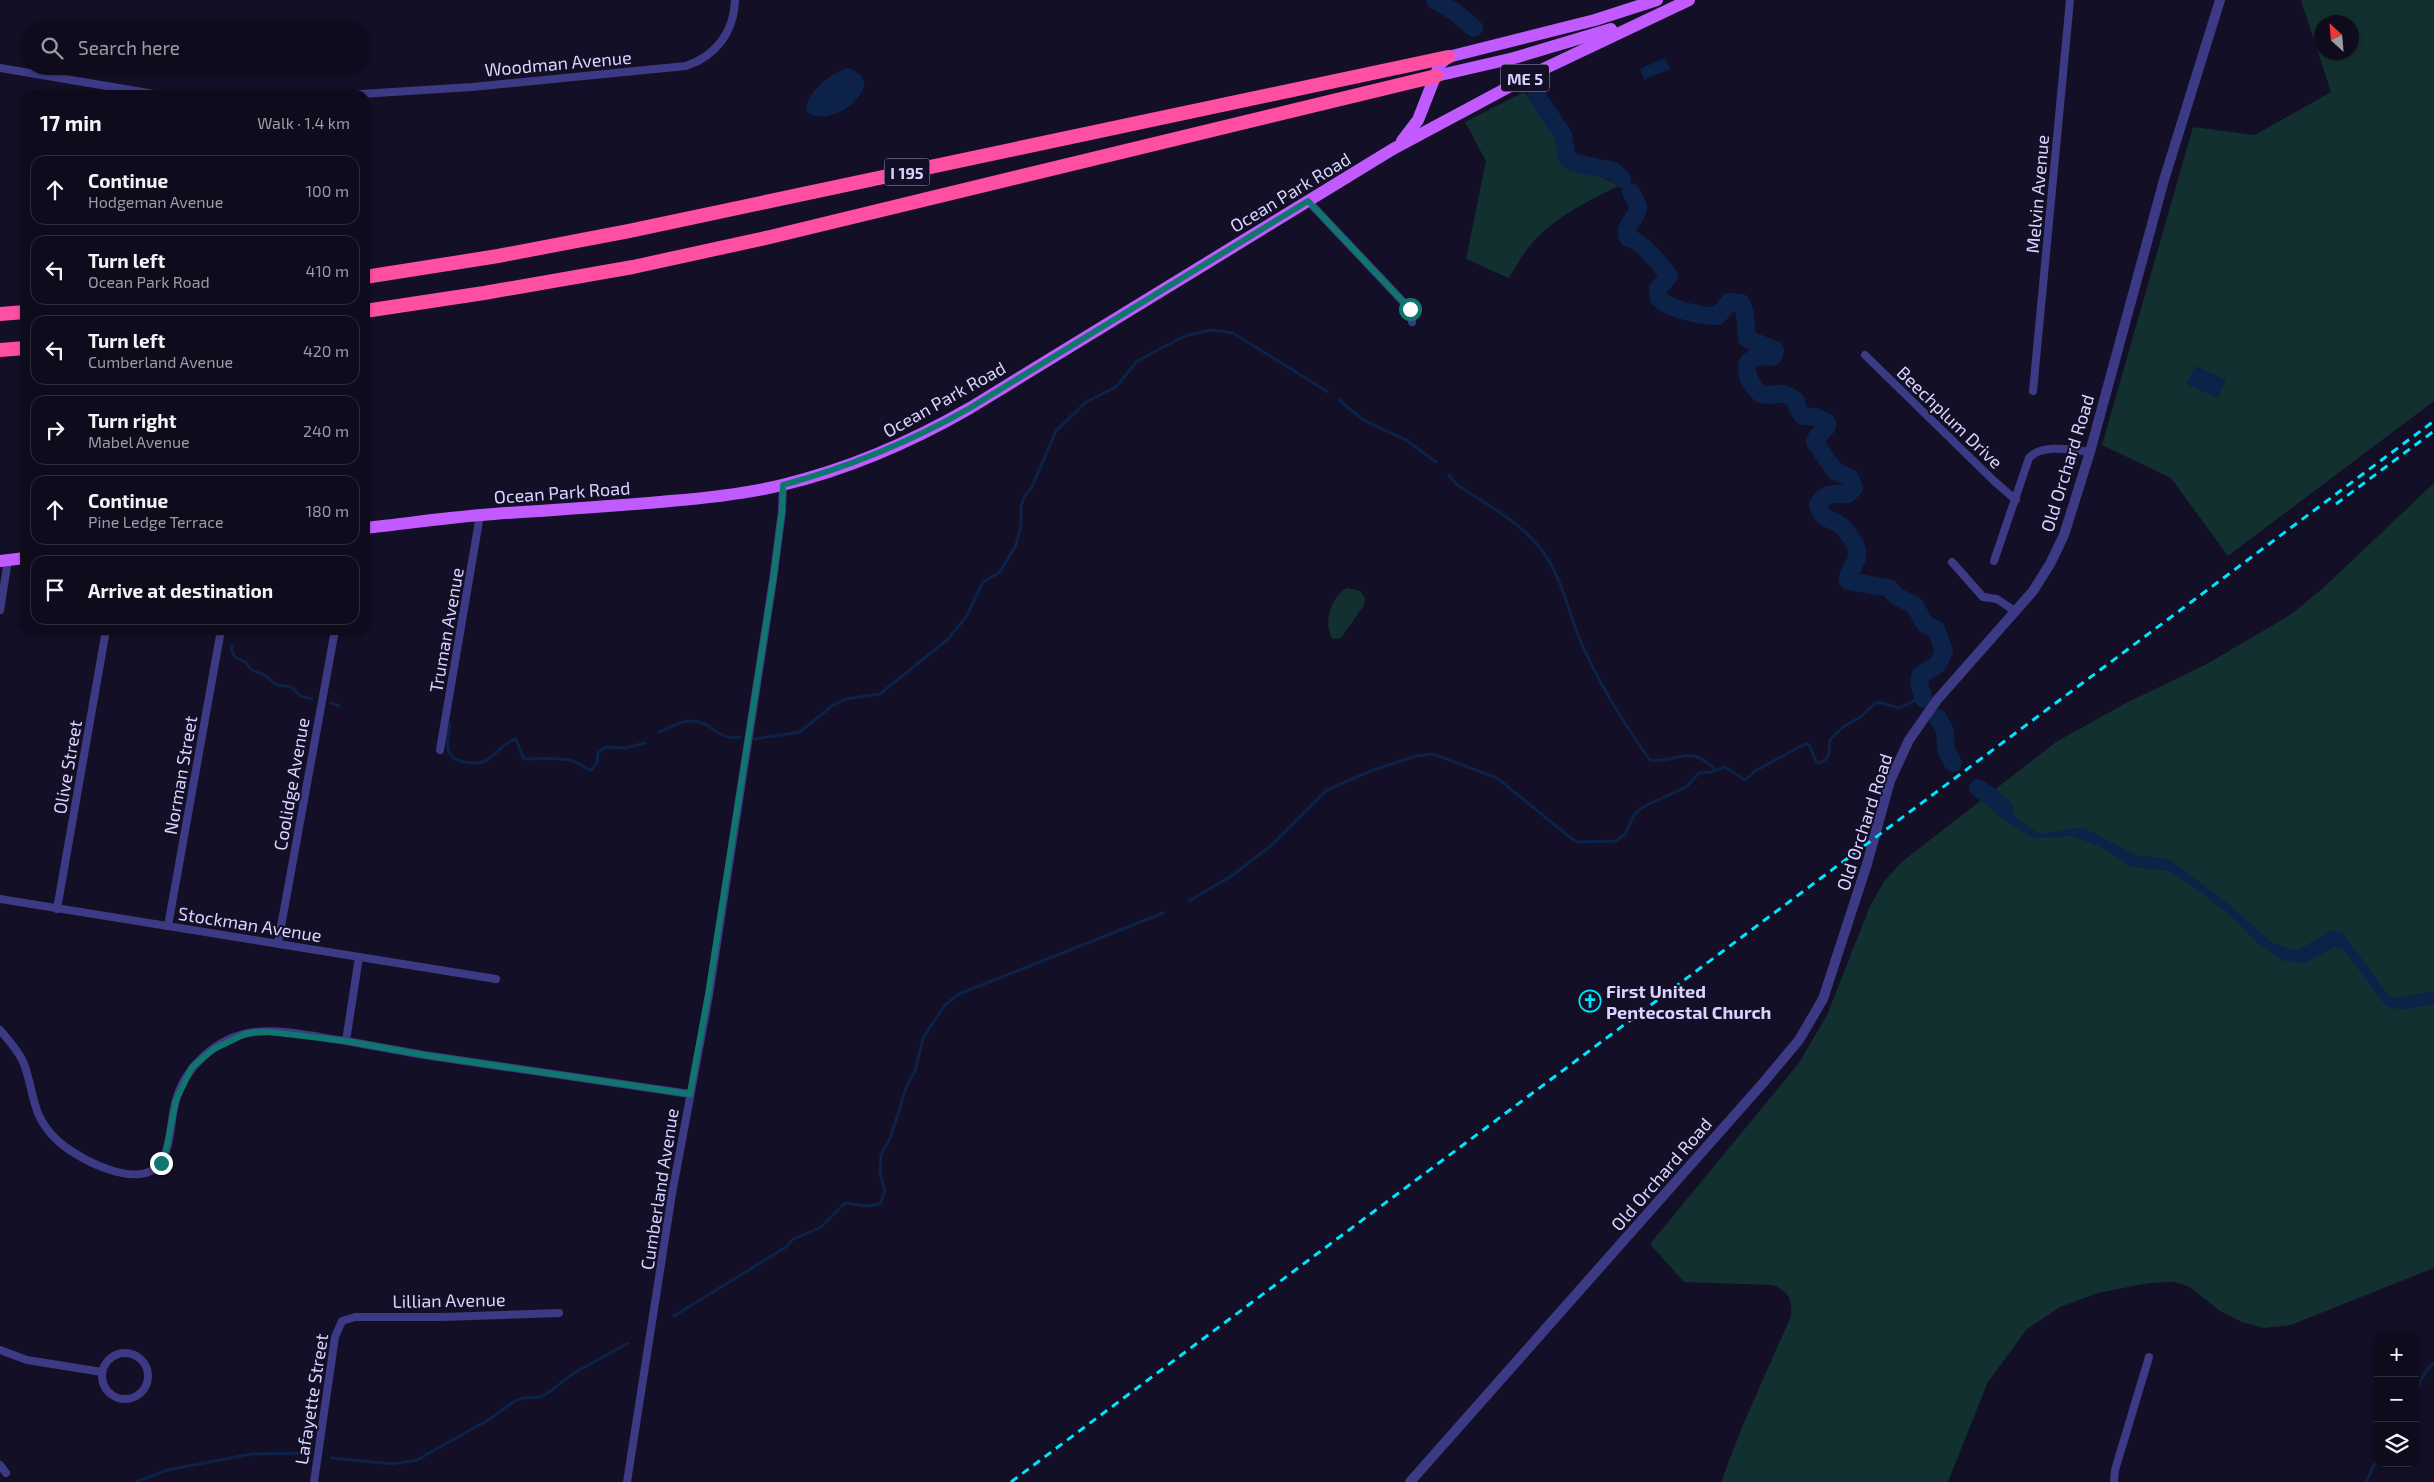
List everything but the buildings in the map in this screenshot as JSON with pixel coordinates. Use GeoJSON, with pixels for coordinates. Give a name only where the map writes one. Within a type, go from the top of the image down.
{"type":"FeatureCollection","features":[{"type":"Feature","properties":{"kind":"highway","name":"I 195"},"geometry":{"type":"LineString","coordinates":[[370,276],[498,256],[629,231],[1448,57]]}},
{"type":"Feature","properties":{"kind":"highway","name":"I 195"},"geometry":{"type":"LineString","coordinates":[[370,310],[484,293],[624,268],[760,239],[1436,76]]}},
{"type":"Feature","properties":{"kind":"highway"},"geometry":{"type":"LineString","coordinates":[[0,314],[20,312]]}},
{"type":"Feature","properties":{"kind":"highway"},"geometry":{"type":"LineString","coordinates":[[0,350],[20,348]]}},
{"type":"Feature","properties":{"kind":"main road","name":"ME 5"},"geometry":{"type":"LineString","coordinates":[[1448,57],[1595,20],[1657,0]]}},
{"type":"Feature","properties":{"kind":"main road","name":"Ocean Park Road"},"geometry":{"type":"LineString","coordinates":[[370,527],[480,515],[571,510],[694,499],[783,485],[844,467],[927,432],[970,408],[1393,149],[1535,73],[1689,0]]}},
{"type":"Feature","properties":{"kind":"main road"},"geometry":{"type":"LineString","coordinates":[[1436,76],[1547,49],[1661,13]]}},
{"type":"Feature","properties":{"kind":"main road","name":"Ocean Park Road"},"geometry":{"type":"LineString","coordinates":[[1393,149],[1410,133],[1426,102],[1440,64],[1448,57]]}},
{"type":"Feature","properties":{"kind":"main road"},"geometry":{"type":"LineString","coordinates":[[1426,102],[1437,115],[1448,119]]}},
{"type":"Feature","properties":{"kind":"main road"},"geometry":{"type":"LineString","coordinates":[[4,560],[20,558]]}},
{"type":"Feature","properties":{"kind":"street","name":"Woodman Avenue"},"geometry":{"type":"LineString","coordinates":[[370,93],[472,87],[686,66],[709,55],[721,43],[733,21],[736,0]]}},
{"type":"Feature","properties":{"kind":"street","name":"Melvin Avenue"},"geometry":{"type":"LineString","coordinates":[[2033,391],[2070,0]]}},
{"type":"Feature","properties":{"kind":"street","name":"Old Orchard Road"},"geometry":{"type":"LineString","coordinates":[[1410,1482],[1763,1083],[1806,1029],[1823,998],[1838,959],[1889,786],[1898,762],[1919,725],[1937,700],[2016,612],[2043,577],[2058,549],[2070,520],[2164,180],[2220,0]]}},
{"type":"Feature","properties":{"kind":"street"},"geometry":{"type":"LineString","coordinates":[[0,68],[20,71]]}},
{"type":"Feature","properties":{"kind":"street"},"geometry":{"type":"LineString","coordinates":[[41,75],[130,90]]}},
{"type":"Feature","properties":{"kind":"street"},"geometry":{"type":"LineString","coordinates":[[1308,201],[1408,306],[1412,312],[1412,322]]}},
{"type":"Feature","properties":{"kind":"street","name":"Beechplum Drive"},"geometry":{"type":"LineString","coordinates":[[1865,355],[1994,481],[2016,500]]}},
{"type":"Feature","properties":{"kind":"street","name":"Beechplum Drive"},"geometry":{"type":"LineString","coordinates":[[1994,561],[2016,500],[2027,462],[2036,452],[2047,450],[2090,452]]}},
{"type":"Feature","properties":{"kind":"street","name":"Cumberland Avenue"},"geometry":{"type":"LineString","coordinates":[[627,1482],[690,1094],[708,995],[773,580],[782,511],[783,485]]}},
{"type":"Feature","properties":{"kind":"street","name":"Truman Avenue"},"geometry":{"type":"LineString","coordinates":[[440,750],[480,515]]}},
{"type":"Feature","properties":{"kind":"street"},"geometry":{"type":"LineString","coordinates":[[0,610],[4,560]]}},
{"type":"Feature","properties":{"kind":"street"},"geometry":{"type":"LineString","coordinates":[[1952,562],[1983,597],[1997,599],[2016,612]]}},
{"type":"Feature","properties":{"kind":"street","name":"Olive Street"},"geometry":{"type":"LineString","coordinates":[[57,909],[105,635]]}},
{"type":"Feature","properties":{"kind":"street","name":"Norman Street"},"geometry":{"type":"LineString","coordinates":[[168,926],[220,635]]}},
{"type":"Feature","properties":{"kind":"street","name":"Coolidge Avenue"},"geometry":{"type":"LineString","coordinates":[[278,943],[334,635]]}},
{"type":"Feature","properties":{"kind":"street","name":"Stockman Avenue"},"geometry":{"type":"LineString","coordinates":[[0,899],[496,979]]}},
{"type":"Feature","properties":{"kind":"street"},"geometry":{"type":"LineString","coordinates":[[346,1041],[358,957]]}},
{"type":"Feature","properties":{"kind":"street"},"geometry":{"type":"LineString","coordinates":[[0,1030],[20,1055],[38,1115],[57,1140],[77,1154],[99,1165],[120,1172],[146,1173],[156,1169],[163,1160],[176,1100],[186,1076],[199,1061],[214,1049],[245,1034],[256,1032],[346,1041],[433,1057],[690,1094]]}},
{"type":"Feature","properties":{"kind":"street","name":"Lillian Avenue"},"geometry":{"type":"LineString","coordinates":[[342,1321],[355,1317],[442,1317],[558,1313]]}},
{"type":"Feature","properties":{"kind":"street","name":"Lafayette Street"},"geometry":{"type":"LineString","coordinates":[[314,1482],[335,1337],[342,1321]]}},
{"type":"Feature","properties":{"kind":"street"},"geometry":{"type":"LineString","coordinates":[[0,1350],[27,1360],[102,1372]]}},
{"type":"Feature","properties":{"kind":"street"},"geometry":{"type":"LineString","coordinates":[[129,1353],[142,1360],[146,1366],[148,1377],[146,1385],[139,1394],[128,1398],[120,1398],[107,1390],[103,1384],[102,1372],[104,1365],[112,1357],[118,1354],[129,1353]]}},
{"type":"Feature","properties":{"kind":"street"},"geometry":{"type":"LineString","coordinates":[[2114,1482],[2115,1470],[2149,1357]]}},
{"type":"Feature","properties":{"kind":"street"},"geometry":{"type":"LineString","coordinates":[[0,1465],[6,1473]]}},
{"type":"Feature","properties":{"kind":"green space"},"geometry":{"type":"Polygon","coordinates":[[[2301,0],[2434,0],[2434,401],[2228,556],[2171,478],[2102,445],[2193,127],[2255,135],[2331,92],[2321,60],[2359,60],[2359,15],[2314,15],[2314,40],[2301,0]]]}},
{"type":"Feature","properties":{"kind":"green space"},"geometry":{"type":"Polygon","coordinates":[[[1524,92],[1556,139],[1558,156],[1562,165],[1569,170],[1596,173],[1618,186],[1570,212],[1537,237],[1520,259],[1509,278],[1466,259],[1486,161],[1465,122],[1524,92]]]}},
{"type":"Feature","properties":{"kind":"green space"},"geometry":{"type":"Polygon","coordinates":[[[2434,483],[2434,1268],[2291,1325],[2263,1328],[2242,1322],[2220,1311],[2190,1287],[2175,1282],[2149,1283],[2098,1293],[2060,1307],[2027,1329],[1988,1382],[1948,1482],[1721,1482],[1742,1427],[1791,1316],[1790,1300],[1783,1290],[1773,1285],[1684,1282],[1650,1244],[1799,1063],[1827,1015],[1870,906],[1885,880],[1903,861],[2056,742],[2126,703],[2205,665],[2290,615],[2322,589],[2434,483]]]}},
{"type":"Feature","properties":{"kind":"green space"},"geometry":{"type":"Polygon","coordinates":[[[1348,588],[1360,591],[1365,598],[1364,605],[1341,638],[1333,639],[1328,626],[1330,610],[1337,597],[1348,588]]]}},
{"type":"Feature","properties":{"kind":"water"},"geometry":{"type":"Polygon","coordinates":[[[1665,58],[1670,69],[1644,80],[1640,69],[1665,58]]]}},
{"type":"Feature","properties":{"kind":"water"},"geometry":{"type":"Polygon","coordinates":[[[850,68],[861,75],[865,84],[856,99],[842,111],[833,114],[816,116],[807,113],[806,107],[813,92],[828,78],[850,68]]]}},
{"type":"Feature","properties":{"kind":"water"},"geometry":{"type":"Polygon","coordinates":[[[2195,366],[2226,380],[2218,398],[2187,384],[2195,366]]]}},
{"type":"Feature","properties":{"kind":"water"},"geometry":{"type":"Polygon","coordinates":[[[1992,791],[2019,820],[2036,832],[2044,834],[2077,828],[2086,829],[2135,855],[2169,859],[2225,901],[2271,942],[2297,951],[2330,931],[2342,932],[2390,997],[2396,998],[2434,991],[2434,1004],[2402,1010],[2386,1006],[2344,950],[2335,947],[2304,963],[2284,961],[2255,941],[2239,923],[2203,894],[2169,871],[2131,867],[2099,846],[2071,836],[2034,838],[2004,820],[1985,797],[1992,791]]]}},
{"type":"Feature","properties":{"kind":"waterway"},"geometry":{"type":"LineString","coordinates":[[1435,0],[1455,12],[1474,28]]}},
{"type":"Feature","properties":{"kind":"waterway"},"geometry":{"type":"LineString","coordinates":[[1536,95],[1563,135],[1567,158],[1572,162],[1613,171],[1622,179]]}},
{"type":"Feature","properties":{"kind":"waterway"},"geometry":{"type":"LineString","coordinates":[[1631,192],[1638,207],[1636,215],[1627,229],[1628,238],[1645,248],[1669,276],[1658,289],[1659,299],[1678,309],[1712,316],[1718,316],[1729,302],[1741,303],[1745,313],[1747,339],[1775,350],[1773,357],[1758,356],[1748,362],[1747,371],[1752,384],[1761,394],[1785,394],[1796,401],[1797,407],[1803,416],[1816,417],[1827,423],[1827,427],[1817,437],[1815,442],[1835,471],[1850,478],[1854,488],[1848,494],[1827,495],[1818,505],[1819,510],[1826,518],[1843,527],[1856,548],[1857,559],[1849,573],[1848,581],[1889,588],[1896,596],[1914,605],[1926,625],[1936,629],[1944,651],[1938,664],[1920,676],[1919,683],[1924,699]]}},
{"type":"Feature","properties":{"kind":"waterway"},"geometry":{"type":"LineString","coordinates":[[754,739],[800,732],[833,705],[846,699],[880,694],[948,639],[966,617],[983,582],[1000,572],[1016,545],[1021,525],[1021,506],[1025,495],[1032,487],[1056,431],[1086,402],[1116,387],[1137,361],[1185,336],[1211,330],[1233,333],[1328,392]]}},
{"type":"Feature","properties":{"kind":"waterway"},"geometry":{"type":"LineString","coordinates":[[1339,400],[1363,420],[1406,440],[1436,462]]}},
{"type":"Feature","properties":{"kind":"waterway"},"geometry":{"type":"LineString","coordinates":[[1449,475],[1456,484],[1522,529],[1540,548],[1558,579],[1578,635],[1601,684],[1650,760],[1694,756],[1702,759],[1716,770]]}},
{"type":"Feature","properties":{"kind":"waterway"},"geometry":{"type":"LineString","coordinates":[[232,645],[232,652],[235,657],[245,662],[252,670],[264,675],[277,685],[292,687],[300,696],[312,699]]}},
{"type":"Feature","properties":{"kind":"waterway"},"geometry":{"type":"LineString","coordinates":[[1189,901],[1233,875],[1273,844],[1327,790],[1373,770],[1416,756],[1433,754],[1497,778],[1576,842],[1616,841],[1625,834],[1634,815],[1641,808],[1686,787],[1699,773],[1711,772],[1725,767],[1745,780],[1755,771],[1805,744],[1809,745],[1817,763],[1824,761],[1828,755],[1830,740],[1843,727],[1862,716],[1875,703],[1899,708],[1914,701],[1921,693]]}},
{"type":"Feature","properties":{"kind":"waterway"},"geometry":{"type":"LineString","coordinates":[[331,703],[339,706]]}},
{"type":"Feature","properties":{"kind":"waterway"},"geometry":{"type":"LineString","coordinates":[[1938,718],[1945,731],[1946,750],[1953,763]]}},
{"type":"Feature","properties":{"kind":"waterway"},"geometry":{"type":"LineString","coordinates":[[659,732],[680,723],[693,721],[706,724],[720,734],[732,738],[740,737]]}},
{"type":"Feature","properties":{"kind":"waterway"},"geometry":{"type":"LineString","coordinates":[[450,724],[448,751],[454,759],[472,763],[480,763],[487,760],[501,748],[516,739],[524,759],[567,760],[576,762],[591,770],[597,763],[598,753],[606,747],[625,748],[645,743]]}},
{"type":"Feature","properties":{"kind":"waterway"},"geometry":{"type":"LineString","coordinates":[[1978,788],[2005,809]]}},
{"type":"Feature","properties":{"kind":"waterway"},"geometry":{"type":"LineString","coordinates":[[674,1316],[786,1247],[792,1240],[821,1227],[845,1203],[867,1206],[880,1204],[885,1191],[880,1174],[881,1155],[891,1136],[907,1085],[915,1071],[923,1038],[945,1005],[959,994],[1163,913]]}},
{"type":"Feature","properties":{"kind":"waterway"},"geometry":{"type":"LineString","coordinates":[[331,1458],[393,1464],[417,1460],[490,1419],[513,1402],[522,1398],[539,1397],[548,1393],[574,1373],[628,1343]]}},
{"type":"Feature","properties":{"kind":"waterway"},"geometry":{"type":"LineString","coordinates":[[2419,1386],[2434,1363]]}},
{"type":"Feature","properties":{"kind":"waterway"},"geometry":{"type":"LineString","coordinates":[[136,1482],[167,1470],[252,1454],[309,1453]]}},
{"type":"Feature","properties":{"kind":"waterway"},"geometry":{"type":"LineString","coordinates":[[2366,1482],[2374,1465]]}},
{"type":"Feature","properties":{"kind":"railway"},"geometry":{"type":"LineString","coordinates":[[1011,1482],[2434,421]]}},
{"type":"Feature","properties":{"kind":"railway"},"geometry":{"type":"LineString","coordinates":[[2336,504],[2434,431]]}},
{"type":"Feature","properties":{"kind":"place","name":"First United Pentecostal Church"},"geometry":{"type":"Point","coordinates":[1590,1001]}},
{"type":"Feature","properties":{"kind":"route"},"geometry":{"type":"LineString","coordinates":[[161,1163],[166,1150],[176,1100],[192,1067],[214,1049],[245,1034],[256,1032],[346,1041],[424,1055],[690,1094],[708,995],[773,580],[782,511],[783,485],[825,474],[893,448],[927,432],[970,408],[1308,201],[1337,234],[1410,309]]}}]}
